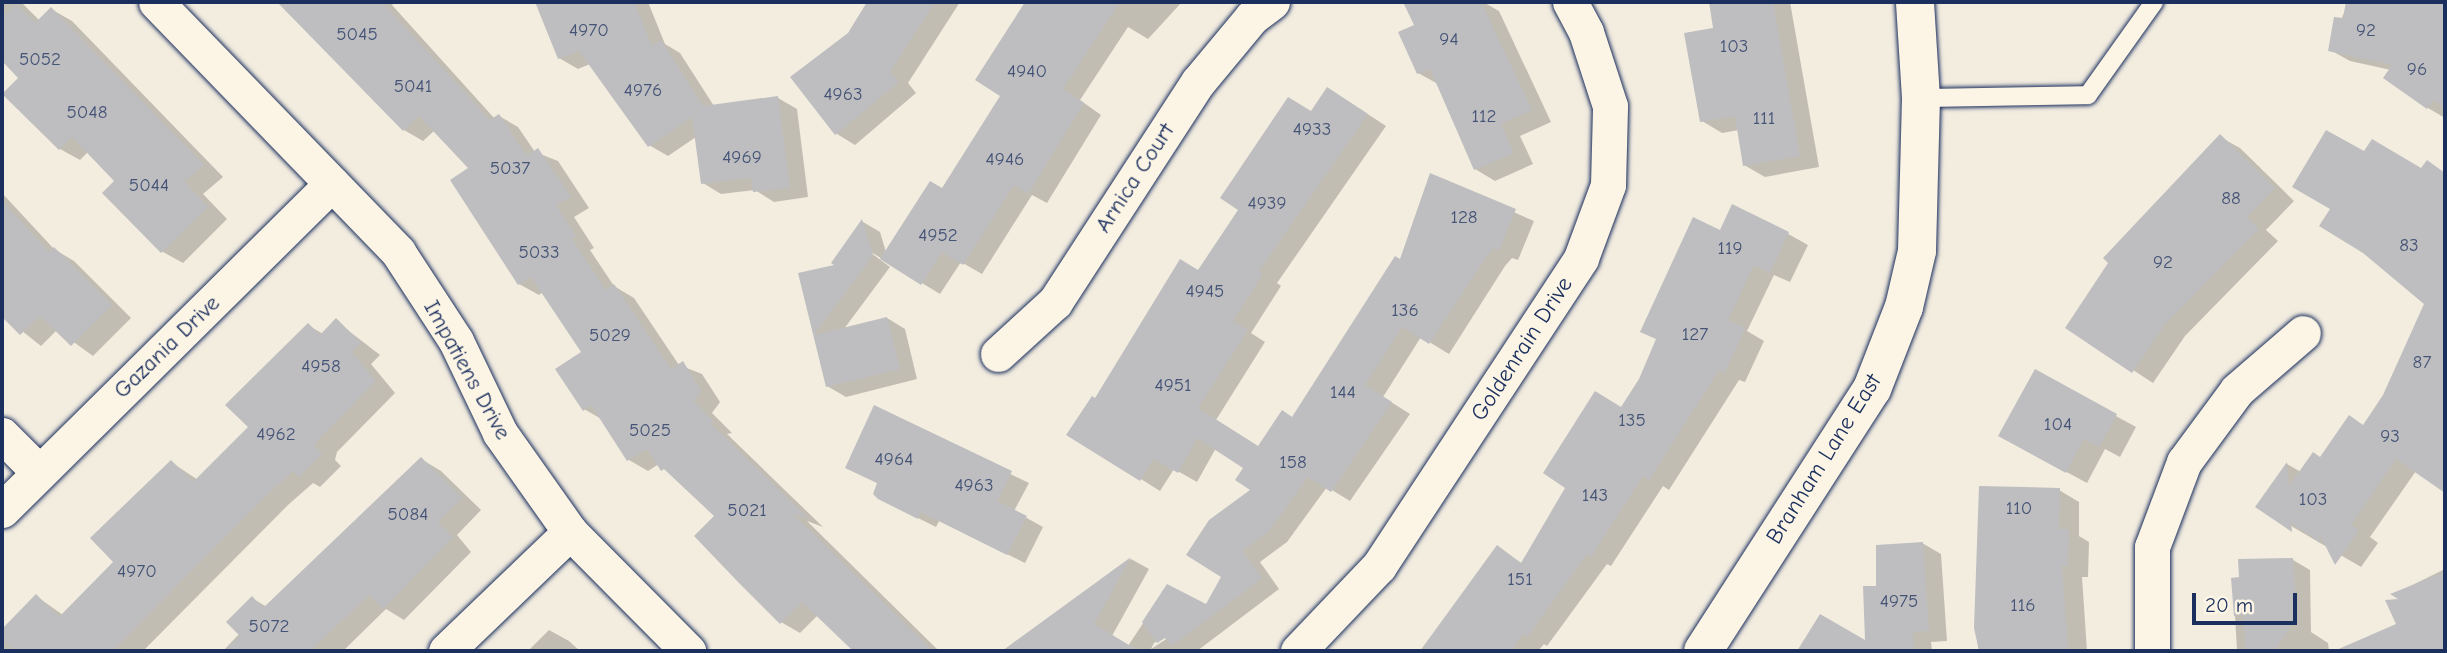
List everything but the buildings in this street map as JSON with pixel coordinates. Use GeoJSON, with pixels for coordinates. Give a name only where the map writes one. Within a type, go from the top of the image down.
{"type":"FeatureCollection","features":[{"type":"Feature","properties":{"kind":"street","name":"Impatiens Drive"},"geometry":{"type":"LineString","coordinates":[[156,2],[398,252],[456,341],[500,433],[570,532],[688,651]]}},
{"type":"Feature","properties":{"kind":"street","name":"Arnica Court"},"geometry":{"type":"LineString","coordinates":[[998,354],[1055,302],[1198,82],[1252,17],[1272,2]]}},
{"type":"Feature","properties":{"kind":"street","name":"Goldenrain Drive"},"geometry":{"type":"LineString","coordinates":[[1298,651],[1379,566],[1581,258],[1608,185],[1610,106],[1586,32],[1570,2]]}},
{"type":"Feature","properties":{"kind":"street","name":"Branham Lane East"},"geometry":{"type":"LineString","coordinates":[[1703,651],[1872,389],[1904,307],[1917,251],[1921,98],[1915,2]]}},
{"type":"Feature","properties":{"kind":"street","name":"Gazania Drive"},"geometry":{"type":"LineString","coordinates":[[2,510],[332,184]]}},
{"type":"Feature","properties":{"kind":"street"},"geometry":{"type":"LineString","coordinates":[[2152,651],[2152,547],[2184,462],[2237,390],[2303,333]]}},
{"type":"Feature","properties":{"kind":"street"},"geometry":{"type":"LineString","coordinates":[[2,435],[39,472]]}},
{"type":"Feature","properties":{"kind":"street"},"geometry":{"type":"LineString","coordinates":[[446,651],[570,532]]}},
{"type":"Feature","properties":{"kind":"lane"},"geometry":{"type":"LineString","coordinates":[[1921,98],[2088,95],[2154,2]]}}]}
